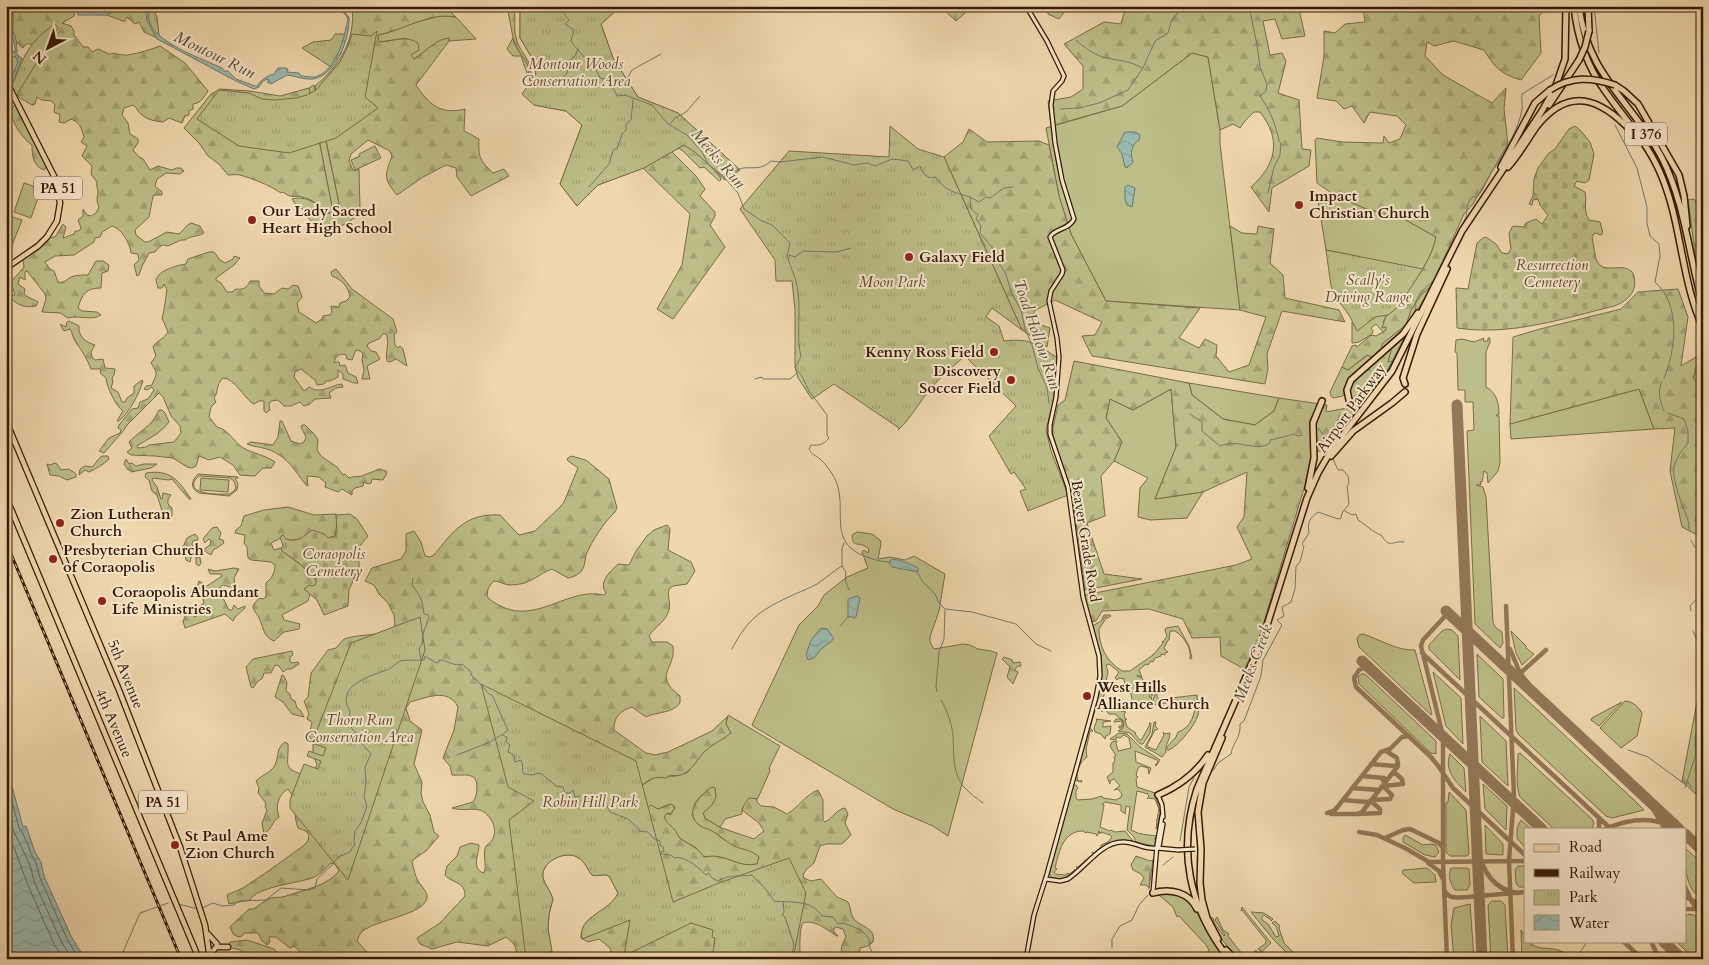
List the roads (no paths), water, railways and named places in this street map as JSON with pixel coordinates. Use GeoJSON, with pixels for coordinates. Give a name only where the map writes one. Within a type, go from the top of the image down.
{"type":"FeatureCollection","features":[{"type":"Feature","properties":{"kind":"highway","name":"Airport Parkway"},"geometry":{"type":"LineString","coordinates":[[1229,959],[1203,916],[1192,885],[1188,859],[1187,830],[1196,789],[1263,638],[1312,485],[1337,441],[1392,371],[1469,220],[1538,117],[1555,88],[1566,50],[1566,6]]}},
{"type":"Feature","properties":{"kind":"highway","name":"I 376"},"geometry":{"type":"LineString","coordinates":[[1574,6],[1581,44],[1591,68],[1606,93],[1647,149],[1663,180],[1670,202],[1692,298],[1703,328]]}},
{"type":"Feature","properties":{"kind":"highway","name":"I 376"},"geometry":{"type":"LineString","coordinates":[[1579,6],[1584,33],[1597,66],[1654,144],[1667,169],[1678,200],[1703,305]]}},
{"type":"Feature","properties":{"kind":"highway","name":"Airport Parkway"},"geometry":{"type":"LineString","coordinates":[[1234,959],[1217,940],[1197,896],[1191,868],[1189,841],[1191,818],[1196,796],[1264,642],[1314,487],[1342,439],[1394,372],[1470,224],[1579,60],[1589,31],[1588,6]]}},
{"type":"Feature","properties":{"kind":"highway"},"geometry":{"type":"LineString","coordinates":[[1469,220],[1535,103],[1550,90],[1563,83],[1578,79],[1594,79],[1615,85],[1638,104],[1679,175],[1684,196],[1686,225],[1694,271]]}},
{"type":"Feature","properties":{"kind":"highway"},"geometry":{"type":"LineString","coordinates":[[1507,168],[1534,130],[1550,112],[1566,103],[1589,101],[1602,107],[1622,121],[1642,146],[1663,180]]}},
{"type":"Feature","properties":{"kind":"highway"},"geometry":{"type":"LineString","coordinates":[[1404,384],[1403,378],[1415,340],[1454,253]]}},
{"type":"Feature","properties":{"kind":"highway"},"geometry":{"type":"LineString","coordinates":[[1342,399],[1346,397],[1349,384],[1353,379],[1410,327],[1440,276]]}},
{"type":"Feature","properties":{"kind":"highway"},"geometry":{"type":"LineString","coordinates":[[1330,457],[1353,431],[1392,404],[1405,392]]}},
{"type":"Feature","properties":{"kind":"highway"},"geometry":{"type":"LineString","coordinates":[[1347,393],[1349,400]]}},
{"type":"Feature","properties":{"kind":"highway"},"geometry":{"type":"LineString","coordinates":[[1297,529],[1312,469],[1314,452],[1313,423],[1319,402]]}},
{"type":"Feature","properties":{"kind":"highway"},"geometry":{"type":"LineString","coordinates":[[1217,940],[1207,918],[1202,900],[1198,849],[1198,812],[1200,792],[1239,698]]}},
{"type":"Feature","properties":{"kind":"highway"},"geometry":{"type":"LineString","coordinates":[[1158,795],[1175,787],[1198,768],[1223,728]]}},
{"type":"Feature","properties":{"kind":"highway"},"geometry":{"type":"LineString","coordinates":[[1153,893],[1170,890],[1187,897],[1195,905],[1210,934],[1217,940]]}},
{"type":"Feature","properties":{"kind":"main road","name":"Beaver Grade Road"},"geometry":{"type":"LineString","coordinates":[[1026,6],[1047,41],[1064,76],[1062,81],[1052,91],[1051,105],[1055,143],[1062,180],[1074,220],[1070,225],[1052,233],[1050,237],[1063,270],[1051,291],[1049,301],[1059,356],[1056,397],[1050,434],[1068,487],[1083,598],[1100,664],[1097,694],[1046,879],[1033,919],[1026,959]]}},
{"type":"Feature","properties":{"kind":"main road","name":"PA 51"},"geometry":{"type":"LineString","coordinates":[[6,81],[56,180],[60,206],[57,221],[47,237],[38,246],[6,268]]}},
{"type":"Feature","properties":{"kind":"main road","name":"5th Avenue"},"geometry":{"type":"LineString","coordinates":[[6,421],[133,726],[180,847],[205,926],[210,958]]}},
{"type":"Feature","properties":{"kind":"main road"},"geometry":{"type":"LineString","coordinates":[[6,442],[15,441]]}},
{"type":"Feature","properties":{"kind":"main road","name":"4th Avenue"},"geometry":{"type":"LineString","coordinates":[[6,497],[199,959]]}},
{"type":"Feature","properties":{"kind":"main road"},"geometry":{"type":"LineString","coordinates":[[1153,893],[1157,860],[1155,848],[1162,834],[1162,805],[1158,795]]}},
{"type":"Feature","properties":{"kind":"main road"},"geometry":{"type":"LineString","coordinates":[[1157,860],[1155,848],[1162,816]]}},
{"type":"Feature","properties":{"kind":"main road"},"geometry":{"type":"LineString","coordinates":[[1046,879],[1060,881],[1069,878],[1103,849],[1113,843],[1123,842],[1170,850],[1198,849]]}},
{"type":"Feature","properties":{"kind":"main road"},"geometry":{"type":"LineString","coordinates":[[1157,860],[1162,852],[1170,850]]}},
{"type":"Feature","properties":{"kind":"main road"},"geometry":{"type":"LineString","coordinates":[[205,926],[209,936],[217,944]]}},
{"type":"Feature","properties":{"kind":"main road"},"geometry":{"type":"LineString","coordinates":[[210,958],[215,948],[228,947]]}},
{"type":"Feature","properties":{"kind":"water"},"geometry":{"type":"Polygon","coordinates":[[[77,6],[81,10],[99,11],[126,6],[106,15],[78,15],[77,6]]]}},
{"type":"Feature","properties":{"kind":"water"},"geometry":{"type":"Polygon","coordinates":[[[149,6],[152,6],[149,17],[152,27],[160,36],[186,52],[222,68],[224,71],[228,71],[236,79],[255,86],[274,74],[278,68],[286,68],[288,69],[287,72],[299,73],[301,76],[313,77],[320,75],[331,65],[339,50],[348,19],[340,11],[323,6],[340,8],[349,17],[349,25],[340,54],[329,70],[321,76],[310,79],[287,75],[271,84],[267,82],[268,79],[263,81],[259,87],[254,89],[157,39],[147,21],[146,11],[149,6]]]}},
{"type":"Feature","properties":{"kind":"water"},"geometry":{"type":"Polygon","coordinates":[[[6,20],[15,37],[17,55],[22,58],[12,84],[6,120],[6,105],[10,82],[18,62],[13,51],[16,52],[12,34],[6,25],[6,20]]]}},
{"type":"Feature","properties":{"kind":"water"},"geometry":{"type":"Polygon","coordinates":[[[1125,132],[1135,132],[1140,135],[1132,150],[1133,162],[1127,168],[1125,167],[1122,154],[1117,147],[1125,132]]]}},
{"type":"Feature","properties":{"kind":"water"},"geometry":{"type":"Polygon","coordinates":[[[1128,185],[1135,188],[1132,207],[1127,205],[1125,199],[1125,187],[1128,185]]]}},
{"type":"Feature","properties":{"kind":"water"},"geometry":{"type":"Polygon","coordinates":[[[892,559],[918,568],[918,572],[892,567],[889,563],[892,559]]]}},
{"type":"Feature","properties":{"kind":"water"},"geometry":{"type":"Polygon","coordinates":[[[857,596],[860,598],[856,617],[851,616],[848,618],[848,599],[857,596]]]}},
{"type":"Feature","properties":{"kind":"water"},"geometry":{"type":"Polygon","coordinates":[[[821,628],[827,629],[834,639],[820,650],[814,658],[808,660],[806,655],[811,640],[821,628]]]}},
{"type":"Feature","properties":{"kind":"water"},"geometry":{"type":"Polygon","coordinates":[[[6,764],[23,827],[26,826],[35,852],[41,862],[44,876],[71,936],[85,959],[6,959],[6,764]]]}},
{"type":"Feature","properties":{"kind":"waterway","name":"Meeks Run"},"geometry":{"type":"LineString","coordinates":[[562,6],[561,10],[569,20],[565,24],[574,30],[571,41],[585,58],[590,60],[601,79],[608,78],[611,80],[617,96],[625,95],[652,105],[668,124],[687,135],[702,152],[708,164],[724,177],[738,193],[744,209],[772,225],[790,243],[788,258],[799,300],[801,357],[795,368],[827,415],[827,435],[829,438],[821,444],[811,445],[809,449],[812,454],[825,464],[836,481],[839,492],[842,535],[847,543],[854,551],[867,557],[890,562]]}},
{"type":"Feature","properties":{"kind":"waterway"},"geometry":{"type":"LineString","coordinates":[[1060,109],[1079,108],[1099,103],[1128,90],[1143,68],[1155,41],[1168,33],[1171,22],[1183,6]]}},
{"type":"Feature","properties":{"kind":"waterway"},"geometry":{"type":"LineString","coordinates":[[1249,6],[1260,67],[1267,84],[1266,91],[1260,96],[1272,118],[1281,143],[1280,155],[1274,167],[1268,193]]}},
{"type":"Feature","properties":{"kind":"waterway","name":"Meeks Creek"},"geometry":{"type":"LineString","coordinates":[[1594,6],[1599,53]]}},
{"type":"Feature","properties":{"kind":"waterway"},"geometry":{"type":"LineString","coordinates":[[1076,40],[1098,55],[1142,68]]}},
{"type":"Feature","properties":{"kind":"waterway"},"geometry":{"type":"LineString","coordinates":[[556,85],[567,73],[570,60],[575,56],[578,49]]}},
{"type":"Feature","properties":{"kind":"waterway"},"geometry":{"type":"LineString","coordinates":[[612,85],[624,84],[632,70],[661,54]]}},
{"type":"Feature","properties":{"kind":"waterway","name":"Meeks Creek"},"geometry":{"type":"LineString","coordinates":[[1415,311],[1415,303],[1420,293],[1434,280],[1466,217],[1468,203],[1472,197],[1477,197],[1512,137],[1520,116],[1522,94],[1553,75]]}},
{"type":"Feature","properties":{"kind":"waterway"},"geometry":{"type":"LineString","coordinates":[[670,124],[675,118],[686,112],[700,96]]}},
{"type":"Feature","properties":{"kind":"waterway"},"geometry":{"type":"LineString","coordinates":[[589,187],[609,164],[614,149],[617,149],[622,134],[626,130],[626,124],[631,120],[633,100]]}},
{"type":"Feature","properties":{"kind":"waterway"},"geometry":{"type":"LineString","coordinates":[[1615,125],[1637,168],[1647,207],[1647,223],[1650,236],[1659,244],[1660,256],[1655,282],[1669,302],[1674,328],[1671,354],[1664,378]]}},
{"type":"Feature","properties":{"kind":"waterway","name":"Toad Hollow Run"},"geometry":{"type":"LineString","coordinates":[[724,177],[741,169],[761,167],[771,161],[780,162],[823,157],[854,165],[867,163],[875,166],[892,159],[908,161],[913,170],[920,166],[924,174],[930,178],[936,177],[939,182],[955,193],[970,197],[971,209],[978,215],[976,219],[981,226],[980,233],[992,247],[995,258],[1005,272],[1012,294],[1021,310],[1025,329],[1047,388],[1049,403]]}},
{"type":"Feature","properties":{"kind":"waterway"},"geometry":{"type":"LineString","coordinates":[[970,197],[979,202],[986,197],[990,198],[1004,188],[1013,187]]}},
{"type":"Feature","properties":{"kind":"waterway"},"geometry":{"type":"LineString","coordinates":[[789,255],[795,257],[803,251],[837,252],[851,248]]}},
{"type":"Feature","properties":{"kind":"waterway","name":"Meeks Creek"},"geometry":{"type":"LineString","coordinates":[[1328,449],[1323,440],[1325,437],[1329,437],[1332,429],[1350,418],[1357,410],[1368,391],[1374,388],[1387,371],[1405,336]]}},
{"type":"Feature","properties":{"kind":"waterway"},"geometry":{"type":"LineString","coordinates":[[755,379],[762,377],[763,379],[790,379],[797,373]]}},
{"type":"Feature","properties":{"kind":"waterway"},"geometry":{"type":"LineString","coordinates":[[1662,382],[1660,397],[1664,411]]}},
{"type":"Feature","properties":{"kind":"waterway"},"geometry":{"type":"LineString","coordinates":[[1668,413],[1684,419],[1688,431],[1688,443],[1681,451],[1675,464],[1674,477],[1680,500],[1688,519],[1689,529]]}},
{"type":"Feature","properties":{"kind":"waterway"},"geometry":{"type":"LineString","coordinates":[[1190,414],[1202,422],[1202,431],[1220,446],[1234,444],[1259,447],[1270,443],[1270,440],[1293,434],[1302,435]]}},
{"type":"Feature","properties":{"kind":"waterway"},"geometry":{"type":"LineString","coordinates":[[1318,428],[1324,436]]}},
{"type":"Feature","properties":{"kind":"waterway","name":"Meeks Creek"},"geometry":{"type":"LineString","coordinates":[[1213,771],[1218,763],[1231,754],[1238,737],[1240,724],[1244,721],[1261,676],[1263,660],[1282,625],[1277,620],[1284,616],[1282,607],[1291,602],[1295,589],[1296,566],[1300,562],[1304,546],[1302,544],[1309,533],[1308,526],[1310,521],[1318,512],[1338,519],[1341,518],[1342,513],[1349,504],[1348,476],[1343,470],[1338,470],[1333,459]]}},
{"type":"Feature","properties":{"kind":"waterway"},"geometry":{"type":"LineString","coordinates":[[1345,511],[1352,515],[1356,514],[1358,520],[1381,535],[1387,542],[1404,542]]}},
{"type":"Feature","properties":{"kind":"waterway"},"geometry":{"type":"LineString","coordinates":[[1691,540],[1694,546],[1703,554]]}},
{"type":"Feature","properties":{"kind":"waterway"},"geometry":{"type":"LineString","coordinates":[[844,543],[842,548],[842,566],[846,572],[845,580],[849,590]]}},
{"type":"Feature","properties":{"kind":"waterway"},"geometry":{"type":"LineString","coordinates":[[732,649],[751,621],[765,609],[817,584],[842,566]]}},
{"type":"Feature","properties":{"kind":"waterway","name":"Meeks Run"},"geometry":{"type":"LineString","coordinates":[[918,573],[922,581],[935,594],[939,603],[945,609],[972,612],[1016,624],[1036,644],[1051,651]]}},
{"type":"Feature","properties":{"kind":"waterway"},"geometry":{"type":"LineString","coordinates":[[413,578],[412,585],[421,598],[424,614],[429,617],[419,649],[421,660]]}},
{"type":"Feature","properties":{"kind":"waterway"},"geometry":{"type":"LineString","coordinates":[[1691,611],[1690,606],[1703,592]]}},
{"type":"Feature","properties":{"kind":"waterway"},"geometry":{"type":"LineString","coordinates":[[937,692],[939,652],[944,639],[945,610]]}},
{"type":"Feature","properties":{"kind":"waterway"},"geometry":{"type":"LineString","coordinates":[[840,626],[848,617]]}},
{"type":"Feature","properties":{"kind":"waterway"},"geometry":{"type":"LineString","coordinates":[[1693,631],[1703,654]]}},
{"type":"Feature","properties":{"kind":"waterway"},"geometry":{"type":"LineString","coordinates":[[202,908],[213,903],[222,906],[234,905],[239,901],[266,900],[281,888],[309,890],[315,888],[317,879],[338,857],[350,852],[355,844],[355,831],[361,823],[367,806],[364,797],[366,783],[365,767],[371,754],[362,744],[360,736],[352,729],[349,719],[350,711],[346,702],[347,695],[356,683],[389,669],[400,661],[424,660],[425,656],[436,663],[439,660],[456,665],[462,664],[470,671],[473,678],[492,695],[508,730],[502,735],[507,737],[506,742],[510,745],[508,752],[514,755],[515,762],[521,760],[524,774],[542,774],[556,786],[563,787],[565,793],[570,793],[573,790],[575,797],[585,795],[590,800],[605,801],[610,812],[628,819],[639,831],[648,832],[653,838],[660,841],[664,851],[661,852],[662,854],[671,855],[674,858],[682,858],[695,865],[706,875],[709,873],[712,878],[718,881],[730,877],[752,875],[765,888],[774,901],[807,904],[822,916],[833,917],[838,924],[844,923],[861,930],[869,939],[870,948],[876,959]]}},
{"type":"Feature","properties":{"kind":"waterway"},"geometry":{"type":"LineString","coordinates":[[941,700],[952,727],[955,764],[958,776],[967,790],[983,803]]}},
{"type":"Feature","properties":{"kind":"waterway"},"geometry":{"type":"LineString","coordinates":[[1685,788],[1696,754],[1695,737],[1703,711]]}},
{"type":"Feature","properties":{"kind":"waterway"},"geometry":{"type":"LineString","coordinates":[[457,755],[490,742],[501,735]]}},
{"type":"Feature","properties":{"kind":"waterway"},"geometry":{"type":"LineString","coordinates":[[1628,750],[1648,757],[1686,785]]}},
{"type":"Feature","properties":{"kind":"waterway","name":"Meeks Creek"},"geometry":{"type":"LineString","coordinates":[[1180,841],[1189,787],[1194,778]]}},
{"type":"Feature","properties":{"kind":"waterway"},"geometry":{"type":"LineString","coordinates":[[1688,782],[1692,788]]}},
{"type":"Feature","properties":{"kind":"waterway","name":"Meeks Creek"},"geometry":{"type":"LineString","coordinates":[[1163,865],[1173,857]]}},
{"type":"Feature","properties":{"kind":"waterway","name":"Meeks Creek"},"geometry":{"type":"LineString","coordinates":[[1149,889],[1150,872]]}},
{"type":"Feature","properties":{"kind":"waterway","name":"Meeks Creek"},"geometry":{"type":"LineString","coordinates":[[1112,948],[1112,939],[1120,926],[1132,920],[1139,905],[1148,895]]}},
{"type":"Feature","properties":{"kind":"waterway"},"geometry":{"type":"LineString","coordinates":[[783,902],[784,912],[782,915],[785,917],[794,945],[791,959]]}},
{"type":"Feature","properties":{"kind":"waterway"},"geometry":{"type":"LineString","coordinates":[[120,959],[140,913],[168,903]]}},
{"type":"Feature","properties":{"kind":"waterway"},"geometry":{"type":"LineString","coordinates":[[178,904],[198,909]]}},
{"type":"Feature","properties":{"kind":"waterway"},"geometry":{"type":"LineString","coordinates":[[1581,959],[1580,952],[1587,942]]}},
{"type":"Feature","properties":{"kind":"waterway","name":"Meeks Creek"},"geometry":{"type":"LineString","coordinates":[[1113,954],[1114,959]]}},
{"type":"Feature","properties":{"kind":"railway"},"geometry":{"type":"LineString","coordinates":[[6,542],[181,959]]}},
{"type":"Feature","properties":{"kind":"place","name":"Impact Christian Church"},"geometry":{"type":"Point","coordinates":[1299,205]}},
{"type":"Feature","properties":{"kind":"place","name":"Our Lady Sacred Heart High School"},"geometry":{"type":"Point","coordinates":[252,220]}},
{"type":"Feature","properties":{"kind":"place","name":"Galaxy Field"},"geometry":{"type":"Point","coordinates":[909,257]}},
{"type":"Feature","properties":{"kind":"place","name":"Kenny Ross Field"},"geometry":{"type":"Point","coordinates":[994,352]}},
{"type":"Feature","properties":{"kind":"place","name":"Discovery Soccer Field"},"geometry":{"type":"Point","coordinates":[1011,380]}},
{"type":"Feature","properties":{"kind":"place","name":"Zion Lutheran Church"},"geometry":{"type":"Point","coordinates":[60,523]}},
{"type":"Feature","properties":{"kind":"place","name":"Presbyterian Church of Coraopolis"},"geometry":{"type":"Point","coordinates":[53,559]}},
{"type":"Feature","properties":{"kind":"place","name":"Coraopolis Abundant Life Ministries"},"geometry":{"type":"Point","coordinates":[102,601]}},
{"type":"Feature","properties":{"kind":"place","name":"West Hills Alliance Church"},"geometry":{"type":"Point","coordinates":[1087,696]}},
{"type":"Feature","properties":{"kind":"place","name":"St Paul Ame Zion Church"},"geometry":{"type":"Point","coordinates":[175,845]}},
{"type":"Feature","properties":{"kind":"water label","name":"Montour Run"},"geometry":{"type":"Point","coordinates":[215,54]}},
{"type":"Feature","properties":{"kind":"park label","name":"Montour Woods Conservation Area"},"geometry":{"type":"Point","coordinates":[576,72]}},
{"type":"Feature","properties":{"kind":"park label","name":"Resurrection Cemetery"},"geometry":{"type":"Point","coordinates":[1552,274]}},
{"type":"Feature","properties":{"kind":"park label","name":"Moon Park"},"geometry":{"type":"Point","coordinates":[892,282]}},
{"type":"Feature","properties":{"kind":"park label","name":"Scally's Driving Range"},"geometry":{"type":"Point","coordinates":[1368,288]}},
{"type":"Feature","properties":{"kind":"park label","name":"Coraopolis Cemetery"},"geometry":{"type":"Point","coordinates":[334,562]}},
{"type":"Feature","properties":{"kind":"park label","name":"Thorn Run Conservation Area"},"geometry":{"type":"Point","coordinates":[359,728]}},
{"type":"Feature","properties":{"kind":"park label","name":"Robin Hill Park"},"geometry":{"type":"Point","coordinates":[590,802]}}]}
